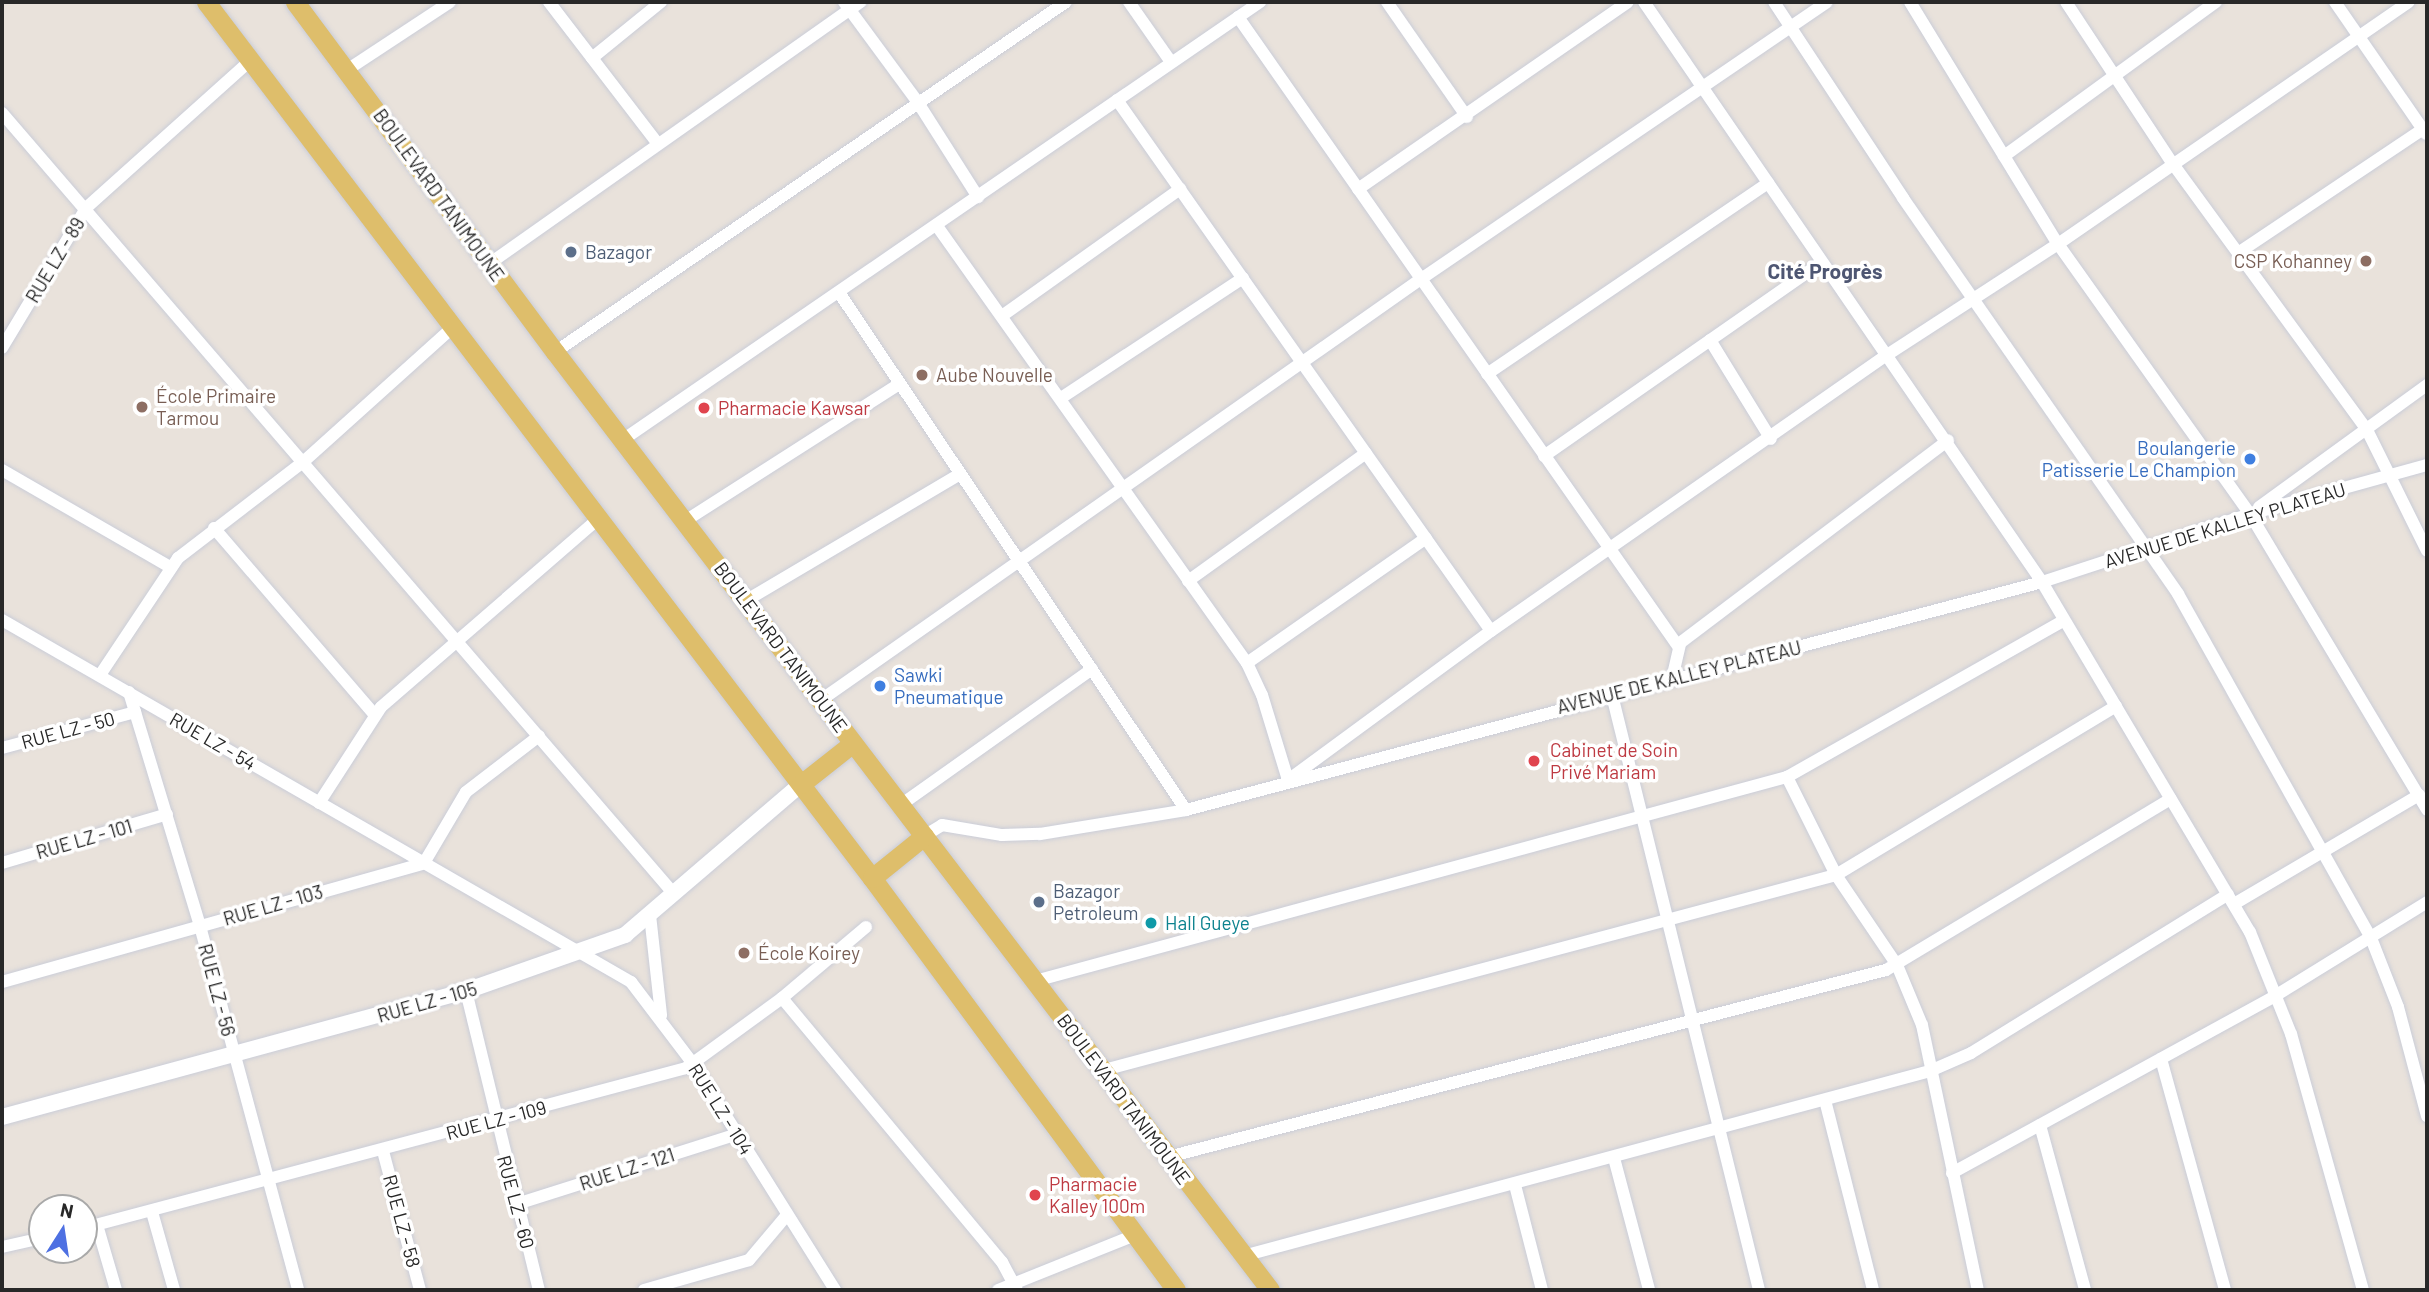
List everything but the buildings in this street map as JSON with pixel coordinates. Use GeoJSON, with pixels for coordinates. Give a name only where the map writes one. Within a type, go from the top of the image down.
{"type":"FeatureCollection","features":[{"type":"Feature","properties":{"kind":"main road"},"geometry":{"type":"LineString","coordinates":[[206,2],[872,877],[1176,1290]]}},
{"type":"Feature","properties":{"kind":"main road","name":"BOULEVARD TANIMOUNE"},"geometry":{"type":"LineString","coordinates":[[295,2],[555,352],[747,600],[1270,1290]]}},
{"type":"Feature","properties":{"kind":"main road"},"geometry":{"type":"LineString","coordinates":[[801,784],[853,743]]}},
{"type":"Feature","properties":{"kind":"main road","name":"RUE LZ - 105"},"geometry":{"type":"LineString","coordinates":[[2,1117],[236,1057],[466,991],[625,935],[801,784]]}},
{"type":"Feature","properties":{"kind":"main road"},"geometry":{"type":"LineString","coordinates":[[872,877],[924,836]]}},
{"type":"Feature","properties":{"kind":"street"},"geometry":{"type":"LineString","coordinates":[[347,70],[450,2]]}},
{"type":"Feature","properties":{"kind":"street"},"geometry":{"type":"LineString","coordinates":[[549,2],[657,143]]}},
{"type":"Feature","properties":{"kind":"street"},"geometry":{"type":"LineString","coordinates":[[592,58],[661,2]]}},
{"type":"Feature","properties":{"kind":"street"},"geometry":{"type":"LineString","coordinates":[[555,352],[625,308],[917,101],[1066,2]]}},
{"type":"Feature","properties":{"kind":"street"},"geometry":{"type":"LineString","coordinates":[[1129,2],[1171,62]]}},
{"type":"Feature","properties":{"kind":"street"},"geometry":{"type":"LineString","coordinates":[[624,439],[840,294],[1260,2]]}},
{"type":"Feature","properties":{"kind":"street"},"geometry":{"type":"LineString","coordinates":[[1387,2],[1467,117]]}},
{"type":"Feature","properties":{"kind":"street"},"geometry":{"type":"LineString","coordinates":[[1358,189],[1467,117],[1628,2]]}},
{"type":"Feature","properties":{"kind":"street"},"geometry":{"type":"LineString","coordinates":[[1644,2],[1768,183],[1819,264],[1948,440],[2042,582],[2231,899],[2291,1034],[2363,1290]]}},
{"type":"Feature","properties":{"kind":"street"},"geometry":{"type":"LineString","coordinates":[[1774,2],[1972,297],[2150,549],[2371,938],[2398,1007],[2427,1116]]}},
{"type":"Feature","properties":{"kind":"street"},"geometry":{"type":"LineString","coordinates":[[821,700],[1421,279],[1827,2]]}},
{"type":"Feature","properties":{"kind":"street"},"geometry":{"type":"LineString","coordinates":[[1910,2],[2058,244],[2250,514],[2427,810]]}},
{"type":"Feature","properties":{"kind":"street"},"geometry":{"type":"LineString","coordinates":[[2066,2],[2173,164],[2367,430],[2387,476],[2427,551]]}},
{"type":"Feature","properties":{"kind":"street"},"geometry":{"type":"LineString","coordinates":[[2004,156],[2113,74],[2216,2]]}},
{"type":"Feature","properties":{"kind":"street"},"geometry":{"type":"LineString","coordinates":[[2238,253],[2425,133],[2335,2]]}},
{"type":"Feature","properties":{"kind":"street"},"geometry":{"type":"LineString","coordinates":[[937,226],[1247,663],[1262,695],[1289,780],[1492,631],[1771,439],[1887,355],[1972,297],[2058,244],[2409,2]]}},
{"type":"Feature","properties":{"kind":"street"},"geometry":{"type":"LineString","coordinates":[[489,264],[852,4],[978,197]]}},
{"type":"Feature","properties":{"kind":"street"},"geometry":{"type":"LineString","coordinates":[[1238,18],[1678,646]]}},
{"type":"Feature","properties":{"kind":"street","name":"RUE LZ - 89"},"geometry":{"type":"LineString","coordinates":[[2,348],[86,208],[251,60]]}},
{"type":"Feature","properties":{"kind":"street"},"geometry":{"type":"LineString","coordinates":[[1117,100],[1492,631]]}},
{"type":"Feature","properties":{"kind":"street"},"geometry":{"type":"LineString","coordinates":[[3,116],[86,208],[302,463],[458,639],[674,894]]}},
{"type":"Feature","properties":{"kind":"street"},"geometry":{"type":"LineString","coordinates":[[1487,374],[1768,183]]}},
{"type":"Feature","properties":{"kind":"street"},"geometry":{"type":"LineString","coordinates":[[1002,316],[1180,189]]}},
{"type":"Feature","properties":{"kind":"street"},"geometry":{"type":"LineString","coordinates":[[1544,456],[1819,264]]}},
{"type":"Feature","properties":{"kind":"street"},"geometry":{"type":"LineString","coordinates":[[1061,398],[1242,278]]}},
{"type":"Feature","properties":{"kind":"street"},"geometry":{"type":"LineString","coordinates":[[840,294],[1186,810]]}},
{"type":"Feature","properties":{"kind":"street"},"geometry":{"type":"LineString","coordinates":[[100,676],[170,567],[214,528],[302,463],[453,327]]}},
{"type":"Feature","properties":{"kind":"street"},"geometry":{"type":"LineString","coordinates":[[1710,340],[1771,439]]}},
{"type":"Feature","properties":{"kind":"street"},"geometry":{"type":"LineString","coordinates":[[685,521],[899,384]]}},
{"type":"Feature","properties":{"kind":"street"},"geometry":{"type":"LineString","coordinates":[[2250,514],[2427,385]]}},
{"type":"Feature","properties":{"kind":"street"},"geometry":{"type":"LineString","coordinates":[[1672,679],[1678,646],[1948,440]]}},
{"type":"Feature","properties":{"kind":"street"},"geometry":{"type":"LineString","coordinates":[[1188,581],[1366,453]]}},
{"type":"Feature","properties":{"kind":"street","name":"AVENUE DE KALLEY PLATEAU"},"geometry":{"type":"LineString","coordinates":[[924,836],[943,825],[987,834],[1040,834],[1186,810],[1289,780],[2042,582],[2150,549],[2250,514],[2427,465]]}},
{"type":"Feature","properties":{"kind":"street"},"geometry":{"type":"LineString","coordinates":[[2,470],[170,567]]}},
{"type":"Feature","properties":{"kind":"street"},"geometry":{"type":"LineString","coordinates":[[747,600],[960,474]]}},
{"type":"Feature","properties":{"kind":"street"},"geometry":{"type":"LineString","coordinates":[[319,803],[374,714],[599,518]]}},
{"type":"Feature","properties":{"kind":"street"},"geometry":{"type":"LineString","coordinates":[[214,528],[374,714]]}},
{"type":"Feature","properties":{"kind":"street"},"geometry":{"type":"LineString","coordinates":[[1247,663],[1426,538]]}},
{"type":"Feature","properties":{"kind":"street","name":"RUE LZ - 54"},"geometry":{"type":"LineString","coordinates":[[2,620],[580,951]]}},
{"type":"Feature","properties":{"kind":"street"},"geometry":{"type":"LineString","coordinates":[[1035,981],[1787,777],[2064,620]]}},
{"type":"Feature","properties":{"kind":"street"},"geometry":{"type":"LineString","coordinates":[[902,804],[1092,669]]}},
{"type":"Feature","properties":{"kind":"street","name":"RUE LZ - 56"},"geometry":{"type":"LineString","coordinates":[[129,692],[200,926],[298,1290]]}},
{"type":"Feature","properties":{"kind":"street"},"geometry":{"type":"LineString","coordinates":[[1612,695],[1689,1017],[1759,1290]]}},
{"type":"Feature","properties":{"kind":"street"},"geometry":{"type":"LineString","coordinates":[[1104,1070],[1836,875],[2116,706]]}},
{"type":"Feature","properties":{"kind":"street","name":"RUE LZ - 50"},"geometry":{"type":"LineString","coordinates":[[2,748],[135,712]]}},
{"type":"Feature","properties":{"kind":"street"},"geometry":{"type":"LineString","coordinates":[[424,863],[466,792],[539,736]]}},
{"type":"Feature","properties":{"kind":"street"},"geometry":{"type":"LineString","coordinates":[[1787,777],[1836,875],[1897,965],[1926,1037],[1930,1071],[1978,1290]]}},
{"type":"Feature","properties":{"kind":"street"},"geometry":{"type":"LineString","coordinates":[[1243,1256],[1515,1185],[1930,1071],[1971,1053],[2231,899],[2419,795]]}},
{"type":"Feature","properties":{"kind":"street"},"geometry":{"type":"LineString","coordinates":[[1168,1157],[1689,1017],[1897,965],[2171,799]]}},
{"type":"Feature","properties":{"kind":"street","name":"RUE LZ - 101"},"geometry":{"type":"LineString","coordinates":[[2,863],[167,814]]}},
{"type":"Feature","properties":{"kind":"street","name":"RUE LZ - 103"},"geometry":{"type":"LineString","coordinates":[[2,982],[424,863]]}},
{"type":"Feature","properties":{"kind":"street"},"geometry":{"type":"LineString","coordinates":[[1952,1174],[2275,996],[2427,902]]}},
{"type":"Feature","properties":{"kind":"street"},"geometry":{"type":"LineString","coordinates":[[650,915],[662,1020]]}},
{"type":"Feature","properties":{"kind":"street","name":"RUE LZ - 109"},"geometry":{"type":"LineString","coordinates":[[98,1224],[383,1151],[694,1065],[782,998],[866,927]]}},
{"type":"Feature","properties":{"kind":"street","name":"RUE LZ - 104"},"geometry":{"type":"LineString","coordinates":[[580,951],[631,982],[662,1020],[694,1065],[786,1216],[835,1290]]}},
{"type":"Feature","properties":{"kind":"street","name":"RUE LZ - 60"},"geometry":{"type":"LineString","coordinates":[[466,991],[494,1120],[540,1290]]}},
{"type":"Feature","properties":{"kind":"street"},"geometry":{"type":"LineString","coordinates":[[782,998],[937,1181],[1002,1262],[1016,1287]]}},
{"type":"Feature","properties":{"kind":"street"},"geometry":{"type":"LineString","coordinates":[[2161,1059],[2225,1290]]}},
{"type":"Feature","properties":{"kind":"street"},"geometry":{"type":"LineString","coordinates":[[1825,1100],[1872,1290]]}},
{"type":"Feature","properties":{"kind":"street"},"geometry":{"type":"LineString","coordinates":[[2040,1125],[2085,1290]]}},
{"type":"Feature","properties":{"kind":"street","name":"RUE LZ - 121"},"geometry":{"type":"LineString","coordinates":[[517,1204],[738,1134]]}},
{"type":"Feature","properties":{"kind":"street","name":"RUE LZ - 58"},"geometry":{"type":"LineString","coordinates":[[383,1151],[420,1290]]}},
{"type":"Feature","properties":{"kind":"street"},"geometry":{"type":"LineString","coordinates":[[1614,1158],[1649,1290]]}},
{"type":"Feature","properties":{"kind":"street"},"geometry":{"type":"LineString","coordinates":[[1515,1185],[1542,1290]]}},
{"type":"Feature","properties":{"kind":"street"},"geometry":{"type":"LineString","coordinates":[[152,1212],[174,1290]]}},
{"type":"Feature","properties":{"kind":"street"},"geometry":{"type":"LineString","coordinates":[[645,1290],[678,1286],[749,1260],[786,1216]]}},
{"type":"Feature","properties":{"kind":"street"},"geometry":{"type":"LineString","coordinates":[[998,1290],[1016,1287],[1135,1235]]}},
{"type":"Feature","properties":{"kind":"street"},"geometry":{"type":"LineString","coordinates":[[2,1247],[28,1241]]}},
{"type":"Feature","properties":{"kind":"street"},"geometry":{"type":"LineString","coordinates":[[98,1246],[116,1290]]}},
{"type":"Feature","properties":{"kind":"place","name":"Bazagor"},"geometry":{"type":"Point","coordinates":[571,252]}},
{"type":"Feature","properties":{"kind":"place","name":"CSP Kohanney"},"geometry":{"type":"Point","coordinates":[2366,261]}},
{"type":"Feature","properties":{"kind":"place","name":"Aube Nouvelle"},"geometry":{"type":"Point","coordinates":[922,375]}},
{"type":"Feature","properties":{"kind":"place","name":"École Primaire Tarmou"},"geometry":{"type":"Point","coordinates":[142,407]}},
{"type":"Feature","properties":{"kind":"place","name":"Pharmacie Kawsar"},"geometry":{"type":"Point","coordinates":[704,408]}},
{"type":"Feature","properties":{"kind":"place","name":"Boulangerie Patisserie Le Champion"},"geometry":{"type":"Point","coordinates":[2250,459]}},
{"type":"Feature","properties":{"kind":"place","name":"Sawki Pneumatique"},"geometry":{"type":"Point","coordinates":[880,686]}},
{"type":"Feature","properties":{"kind":"place","name":"Cabinet de Soin Privé Mariam"},"geometry":{"type":"Point","coordinates":[1534,761]}},
{"type":"Feature","properties":{"kind":"place","name":"Bazagor Petroleum"},"geometry":{"type":"Point","coordinates":[1039,902]}},
{"type":"Feature","properties":{"kind":"place","name":"Hall Gueye"},"geometry":{"type":"Point","coordinates":[1151,923]}},
{"type":"Feature","properties":{"kind":"place","name":"École Koirey"},"geometry":{"type":"Point","coordinates":[744,953]}},
{"type":"Feature","properties":{"kind":"place","name":"Pharmacie Kalley 100m"},"geometry":{"type":"Point","coordinates":[1035,1195]}},
{"type":"Feature","properties":{"kind":"district","name":"Cité Progrès"},"geometry":{"type":"Point","coordinates":[1825,271]}}]}
